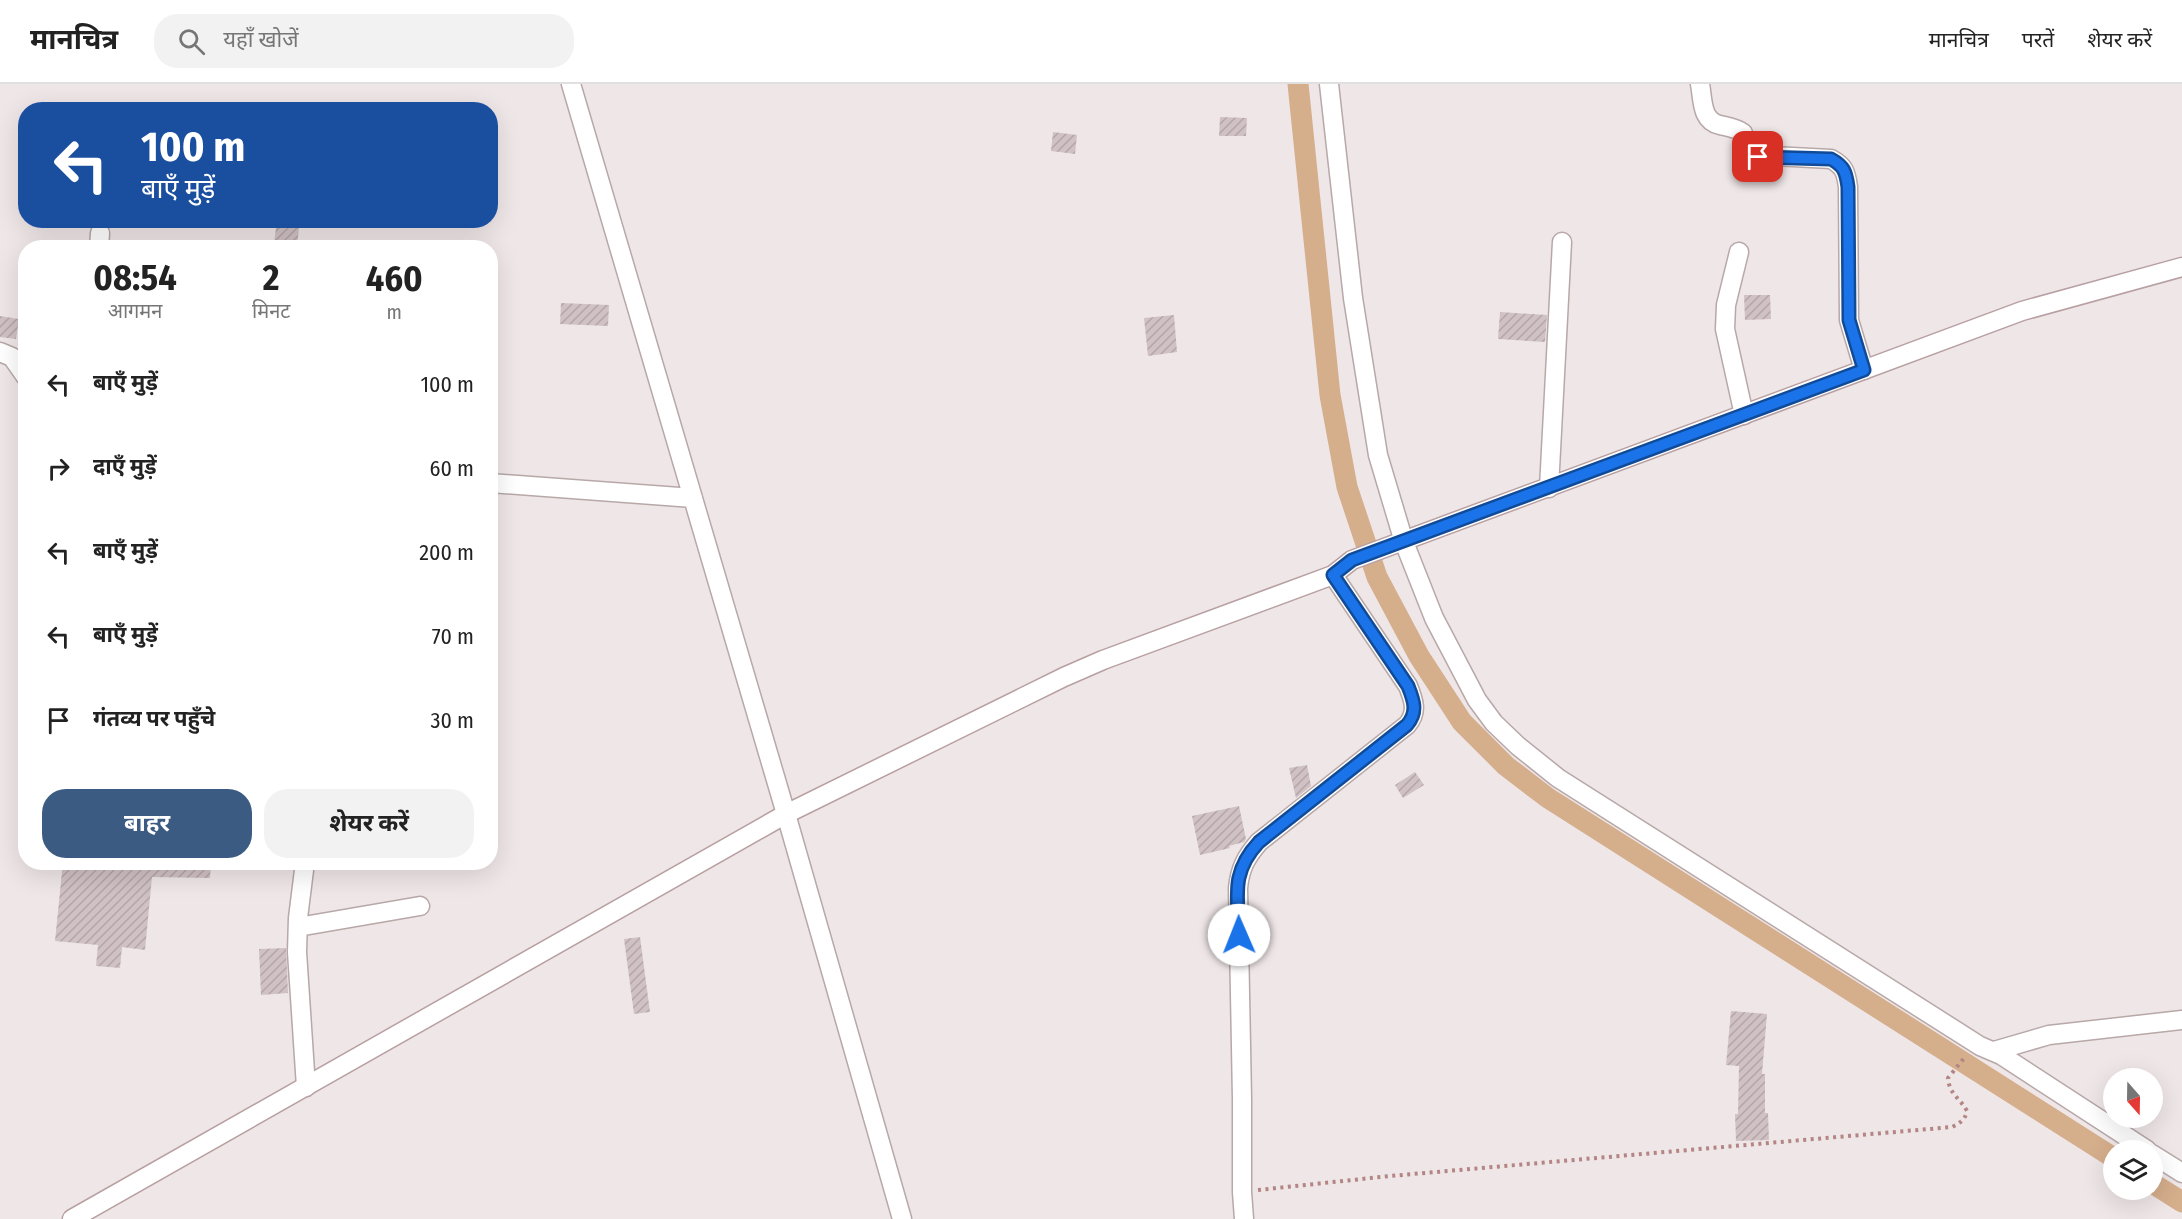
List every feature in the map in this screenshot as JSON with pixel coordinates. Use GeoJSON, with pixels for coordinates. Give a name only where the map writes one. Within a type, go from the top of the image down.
{"type":"FeatureCollection","features":[{"type":"Feature","properties":{"kind":"street"},"geometry":{"type":"LineString","coordinates":[[572,84],[902,1219]]}},
{"type":"Feature","properties":{"kind":"street"},"geometry":{"type":"LineString","coordinates":[[1329,84],[1353,298],[1378,455],[1404,542],[1434,618],[1477,700],[1494,723],[1518,746],[1558,778],[1980,1046],[1994,1051],[2132,1140]]}},
{"type":"Feature","properties":{"kind":"street"},"geometry":{"type":"LineString","coordinates":[[1700,84],[1708,120],[1743,133],[1747,151],[1751,155],[1831,159],[1846,171],[1849,320],[1864,370]]}},
{"type":"Feature","properties":{"kind":"street"},"geometry":{"type":"LineString","coordinates":[[1549,488],[1562,242]]}},
{"type":"Feature","properties":{"kind":"street"},"geometry":{"type":"LineString","coordinates":[[1739,252],[1726,305],[1725,329],[1744,415]]}},
{"type":"Feature","properties":{"kind":"street"},"geometry":{"type":"LineString","coordinates":[[72,1219],[786,814],[1064,677],[1103,660],[1333,575],[1352,560],[2051,301],[2182,267]]}},
{"type":"Feature","properties":{"kind":"street"},"geometry":{"type":"LineString","coordinates":[[0,352],[12,357],[18,366]]}},
{"type":"Feature","properties":{"kind":"street"},"geometry":{"type":"LineString","coordinates":[[498,484],[693,498]]}},
{"type":"Feature","properties":{"kind":"street"},"geometry":{"type":"LineString","coordinates":[[1245,1219],[1242,1192],[1238,888],[1240,869],[1248,854],[1259,842],[1407,725],[1414,717],[1414,700],[1408,686],[1333,575]]}},
{"type":"Feature","properties":{"kind":"street"},"geometry":{"type":"LineString","coordinates":[[304,870],[298,927],[298,973],[306,1087]]}},
{"type":"Feature","properties":{"kind":"street"},"geometry":{"type":"LineString","coordinates":[[298,927],[420,906]]}},
{"type":"Feature","properties":{"kind":"street"},"geometry":{"type":"LineString","coordinates":[[1994,1051],[2049,1035],[2182,1020]]}},
{"type":"Feature","properties":{"kind":"street"},"geometry":{"type":"LineString","coordinates":[[2163,1161],[2182,1173]]}},
{"type":"Feature","properties":{"kind":"path"},"geometry":{"type":"LineString","coordinates":[[1242,1192],[1390,1176],[1952,1127],[1965,1118],[1967,1111],[1948,1087],[1948,1078],[1968,1052]]}},
{"type":"Feature","properties":{"kind":"building"},"geometry":{"type":"Polygon","coordinates":[[[1220,117],[1247,118],[1246,136],[1219,136],[1220,117]]]}},
{"type":"Feature","properties":{"kind":"building"},"geometry":{"type":"Polygon","coordinates":[[[1053,132],[1077,135],[1075,154],[1051,151],[1053,132]]]}},
{"type":"Feature","properties":{"kind":"building"},"geometry":{"type":"Polygon","coordinates":[[[276,228],[299,228],[298,240],[274,240],[276,228]]]}},
{"type":"Feature","properties":{"kind":"building"},"geometry":{"type":"Polygon","coordinates":[[[1744,295],[1770,295],[1771,319],[1745,320],[1744,295]]]}},
{"type":"Feature","properties":{"kind":"building"},"geometry":{"type":"Polygon","coordinates":[[[561,303],[609,305],[608,326],[560,324],[561,303]]]}},
{"type":"Feature","properties":{"kind":"building"},"geometry":{"type":"Polygon","coordinates":[[[1500,312],[1547,315],[1545,342],[1498,339],[1500,312]]]}},
{"type":"Feature","properties":{"kind":"building"},"geometry":{"type":"Polygon","coordinates":[[[1174,315],[1177,352],[1148,356],[1144,318],[1174,315]]]}},
{"type":"Feature","properties":{"kind":"building"},"geometry":{"type":"Polygon","coordinates":[[[0,316],[18,319],[16,339],[0,337],[0,316]]]}},
{"type":"Feature","properties":{"kind":"building"},"geometry":{"type":"Polygon","coordinates":[[[1307,765],[1311,786],[1296,798],[1289,768],[1307,765]]]}},
{"type":"Feature","properties":{"kind":"building"},"geometry":{"type":"Polygon","coordinates":[[[1415,772],[1424,785],[1403,798],[1395,785],[1415,772]]]}},
{"type":"Feature","properties":{"kind":"building"},"geometry":{"type":"Polygon","coordinates":[[[1239,806],[1246,839],[1244,842],[1200,855],[1192,816],[1239,806]]]}},
{"type":"Feature","properties":{"kind":"building"},"geometry":{"type":"Polygon","coordinates":[[[62,870],[210,870],[210,878],[152,877],[145,950],[122,947],[120,968],[96,966],[98,945],[55,941],[62,870]]]}},
{"type":"Feature","properties":{"kind":"building"},"geometry":{"type":"Polygon","coordinates":[[[640,937],[650,1012],[634,1014],[624,939],[640,937]]]}},
{"type":"Feature","properties":{"kind":"building"},"geometry":{"type":"Polygon","coordinates":[[[286,948],[288,993],[261,995],[259,949],[286,948]]]}},
{"type":"Feature","properties":{"kind":"building"},"geometry":{"type":"Polygon","coordinates":[[[1731,1011],[1767,1014],[1762,1074],[1765,1074],[1765,1113],[1768,1113],[1769,1140],[1736,1141],[1735,1114],[1738,1114],[1739,1066],[1726,1065],[1731,1011]]]}},
{"type":"Feature","properties":{"kind":"waterway"},"geometry":{"type":"LineString","coordinates":[[1298,84],[1330,395],[1347,487],[1377,577],[1419,656],[1462,722],[1506,766],[1548,798],[2103,1151]]}},
{"type":"Feature","properties":{"kind":"waterway"},"geometry":{"type":"LineString","coordinates":[[2163,1190],[2182,1202]]}},
{"type":"Feature","properties":{"kind":"route"},"geometry":{"type":"LineString","coordinates":[[1239,935],[1240,869],[1248,854],[1259,842],[1407,725],[1414,717],[1414,700],[1408,686],[1333,575],[1352,560],[1864,370],[1849,320],[1846,171],[1831,159],[1758,157]]}}]}
